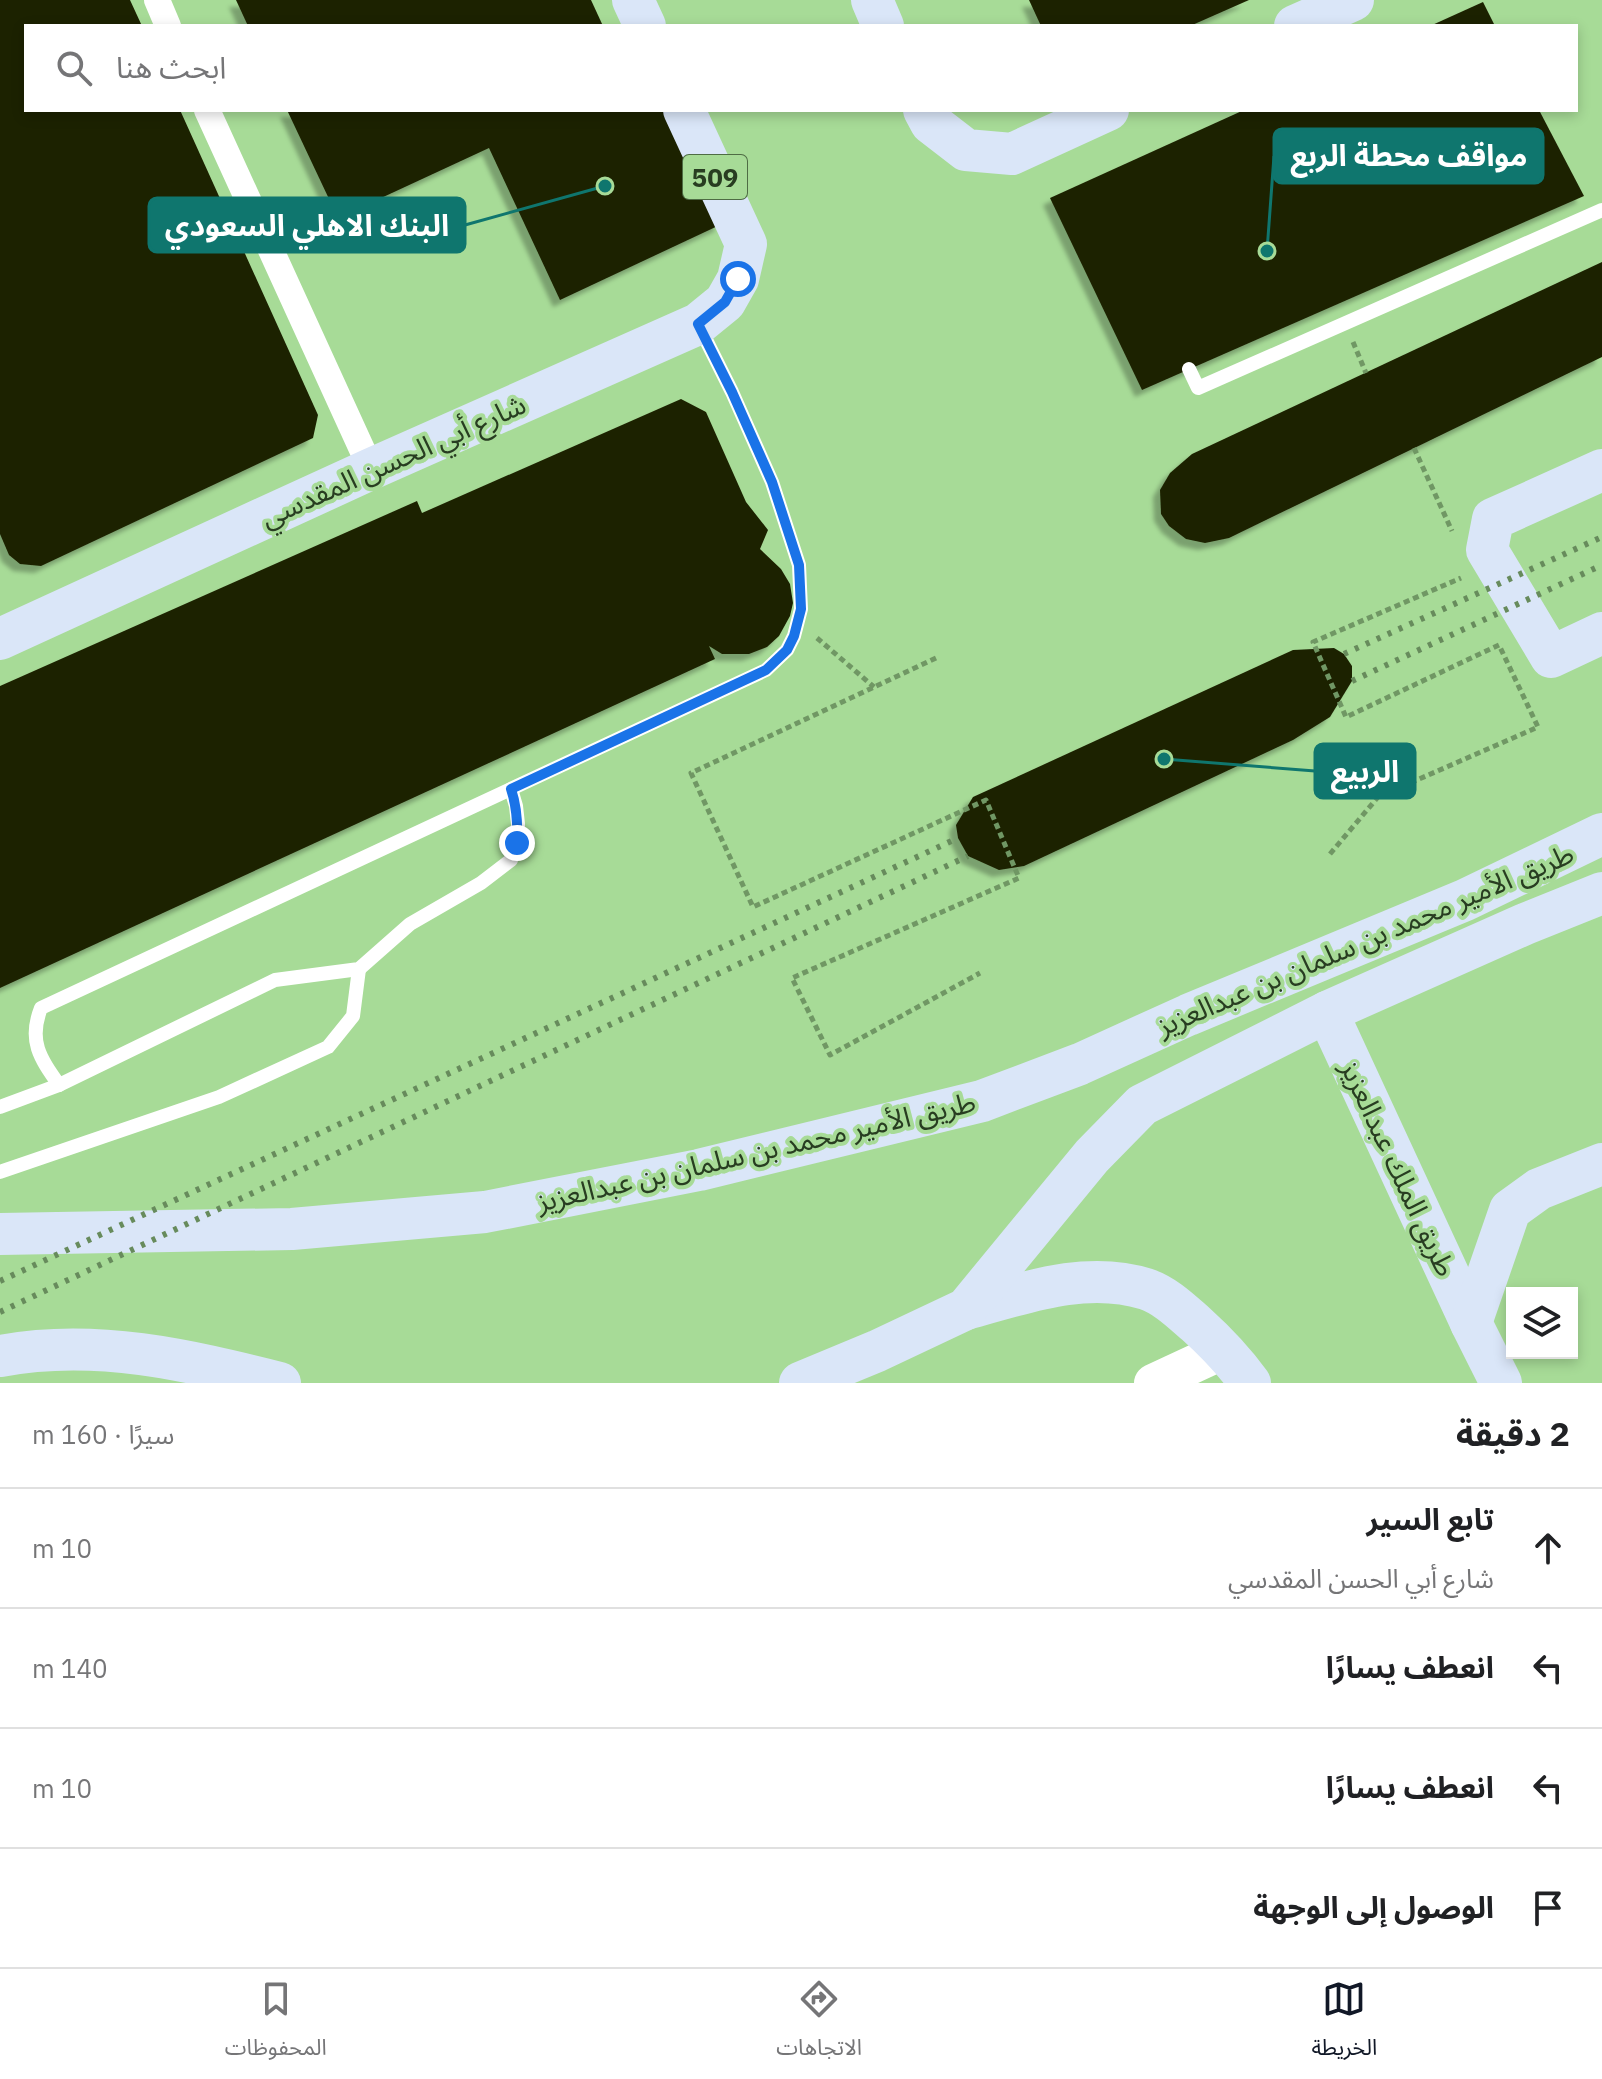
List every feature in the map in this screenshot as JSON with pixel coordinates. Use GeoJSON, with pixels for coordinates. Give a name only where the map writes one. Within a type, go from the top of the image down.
{"type":"FeatureCollection","features":[{"type":"Feature","properties":{"kind":"main road"},"geometry":{"type":"LineString","coordinates":[[633,0],[644,24]]}},
{"type":"Feature","properties":{"kind":"main road"},"geometry":{"type":"LineString","coordinates":[[872,0],[882,24]]}},
{"type":"Feature","properties":{"kind":"main road"},"geometry":{"type":"LineString","coordinates":[[1299,24],[1353,0]]}},
{"type":"Feature","properties":{"kind":"main road","name":"شارع أبي الحسن المقدسي"},"geometry":{"type":"LineString","coordinates":[[1,637],[698,324],[725,302],[738,279],[746,244],[685,112]]}},
{"type":"Feature","properties":{"kind":"main road"},"geometry":{"type":"LineString","coordinates":[[925,112],[931,123],[966,150],[1012,154],[1104,112]]}},
{"type":"Feature","properties":{"kind":"main road"},"geometry":{"type":"LineString","coordinates":[[1602,470],[1493,519],[1487,550],[1551,657],[1602,633]]}},
{"type":"Feature","properties":{"kind":"main road","name":"طريق الأمير محمد بن سلمان بن عبدالعزيز"},"geometry":{"type":"LineString","coordinates":[[0,1234],[292,1229],[485,1212],[699,1170],[982,1101],[1080,1064],[1188,1015],[1465,900],[1602,834]]}},
{"type":"Feature","properties":{"kind":"main road","name":"طريق الأمير محمد بن سلمان بن عبدالعزيز"},"geometry":{"type":"LineString","coordinates":[[800,1383],[966,1309],[1092,1156],[1142,1105],[1327,1012],[1602,893]]}},
{"type":"Feature","properties":{"kind":"main road","name":"طريق الملك عبدالعزيز"},"geometry":{"type":"LineString","coordinates":[[1327,1012],[1501,1383]]}},
{"type":"Feature","properties":{"kind":"main road","name":"طريق الملك عبدالعزيز"},"geometry":{"type":"LineString","coordinates":[[1471,1323],[1510,1210],[1539,1189],[1602,1164]]}},
{"type":"Feature","properties":{"kind":"main road"},"geometry":{"type":"LineString","coordinates":[[966,1309],[1077,1282],[1116,1282],[1148,1290],[1174,1304],[1224,1350],[1250,1383]]}},
{"type":"Feature","properties":{"kind":"main road"},"geometry":{"type":"LineString","coordinates":[[0,1356],[34,1350],[97,1350],[157,1355],[280,1383]]}},
{"type":"Feature","properties":{"kind":"street"},"geometry":{"type":"LineString","coordinates":[[157,0],[167,24]]}},
{"type":"Feature","properties":{"kind":"street"},"geometry":{"type":"LineString","coordinates":[[208,112],[371,469]]}},
{"type":"Feature","properties":{"kind":"street"},"geometry":{"type":"LineString","coordinates":[[1153,1383],[1224,1350]]}},
{"type":"Feature","properties":{"kind":"lane"},"geometry":{"type":"LineString","coordinates":[[1189,369],[1198,388],[1602,210]]}},
{"type":"Feature","properties":{"kind":"lane"},"geometry":{"type":"LineString","coordinates":[[59,1085],[37,1048],[36,1019],[41,1008],[766,670],[787,650],[801,609],[799,565],[772,482],[698,324]]}},
{"type":"Feature","properties":{"kind":"lane"},"geometry":{"type":"LineString","coordinates":[[0,1107],[59,1085],[275,980],[359,969],[410,924],[481,883],[511,860],[517,843],[518,824],[511,789]]}},
{"type":"Feature","properties":{"kind":"lane"},"geometry":{"type":"LineString","coordinates":[[0,1172],[219,1097],[328,1047],[353,1016],[359,969]]}},
{"type":"Feature","properties":{"kind":"path"},"geometry":{"type":"LineString","coordinates":[[1414,448],[1452,532]]}},
{"type":"Feature","properties":{"kind":"path"},"geometry":{"type":"LineString","coordinates":[[1330,854],[1378,797],[1538,727],[1499,645],[1346,717],[1313,642],[1471,574]]}},
{"type":"Feature","properties":{"kind":"path"},"geometry":{"type":"LineString","coordinates":[[799,622],[874,687]]}},
{"type":"Feature","properties":{"kind":"path"},"geometry":{"type":"LineString","coordinates":[[936,658],[691,773],[753,907],[986,800],[1019,878],[792,978],[830,1055],[980,973]]}},
{"type":"Feature","properties":{"kind":"building"},"geometry":{"type":"Polygon","coordinates":[[[0,0],[130,0],[141,24],[24,24],[24,112],[181,112],[318,415],[313,438],[41,566],[20,564],[9,555],[0,534],[0,0]]]}},
{"type":"Feature","properties":{"kind":"building"},"geometry":{"type":"Polygon","coordinates":[[[236,0],[591,0],[602,24],[247,24],[236,0]]]}},
{"type":"Feature","properties":{"kind":"building"},"geometry":{"type":"Polygon","coordinates":[[[1029,0],[1249,0],[1195,24],[1040,24],[1029,0]]]}},
{"type":"Feature","properties":{"kind":"building"},"geometry":{"type":"Polygon","coordinates":[[[1483,2],[1494,24],[1434,24],[1483,2]]]}},
{"type":"Feature","properties":{"kind":"building"},"geometry":{"type":"Polygon","coordinates":[[[288,112],[669,112],[722,224],[560,300],[489,148],[338,218],[288,112]]]}},
{"type":"Feature","properties":{"kind":"building"},"geometry":{"type":"Polygon","coordinates":[[[1240,112],[1540,112],[1584,196],[1142,390],[1050,198],[1240,112]]]}},
{"type":"Feature","properties":{"kind":"building"},"geometry":{"type":"Polygon","coordinates":[[[1602,262],[1602,357],[1229,538],[1205,543],[1186,539],[1169,526],[1161,514],[1160,490],[1170,473],[1192,454],[1602,262]]]}},
{"type":"Feature","properties":{"kind":"building"},"geometry":{"type":"Polygon","coordinates":[[[681,399],[706,412],[746,502],[768,530],[760,549],[781,569],[790,584],[793,603],[790,616],[779,636],[767,647],[749,654],[722,654],[709,646],[715,659],[0,988],[0,686],[417,501],[422,513],[681,399]]]}},
{"type":"Feature","properties":{"kind":"building"},"geometry":{"type":"Polygon","coordinates":[[[1334,648],[1344,654],[1352,666],[1352,681],[1330,717],[1293,740],[1024,866],[999,870],[968,856],[958,838],[956,825],[973,797],[1293,650],[1334,648]]]}},
{"type":"Feature","properties":{"kind":"railway"},"geometry":{"type":"LineString","coordinates":[[1344,654],[1602,537]]}},
{"type":"Feature","properties":{"kind":"railway"},"geometry":{"type":"LineString","coordinates":[[1352,681],[1602,565]]}},
{"type":"Feature","properties":{"kind":"railway"},"geometry":{"type":"LineString","coordinates":[[0,1281],[958,838]]}},
{"type":"Feature","properties":{"kind":"railway"},"geometry":{"type":"LineString","coordinates":[[0,1312],[968,856]]}},
{"type":"Feature","properties":{"kind":"place","name":"البنك الاهلي السعودي"},"geometry":{"type":"Point","coordinates":[605,186]}},
{"type":"Feature","properties":{"kind":"place","name":"مواقف محطة الربع"},"geometry":{"type":"Point","coordinates":[1267,251]}},
{"type":"Feature","properties":{"kind":"place","name":"الربيع"},"geometry":{"type":"Point","coordinates":[1164,759]}},
{"type":"Feature","properties":{"kind":"route"},"geometry":{"type":"LineString","coordinates":[[517,843],[516,806],[511,789],[766,670],[787,650],[794,636],[801,609],[799,565],[772,482],[698,324],[725,302],[738,279]]}}]}
